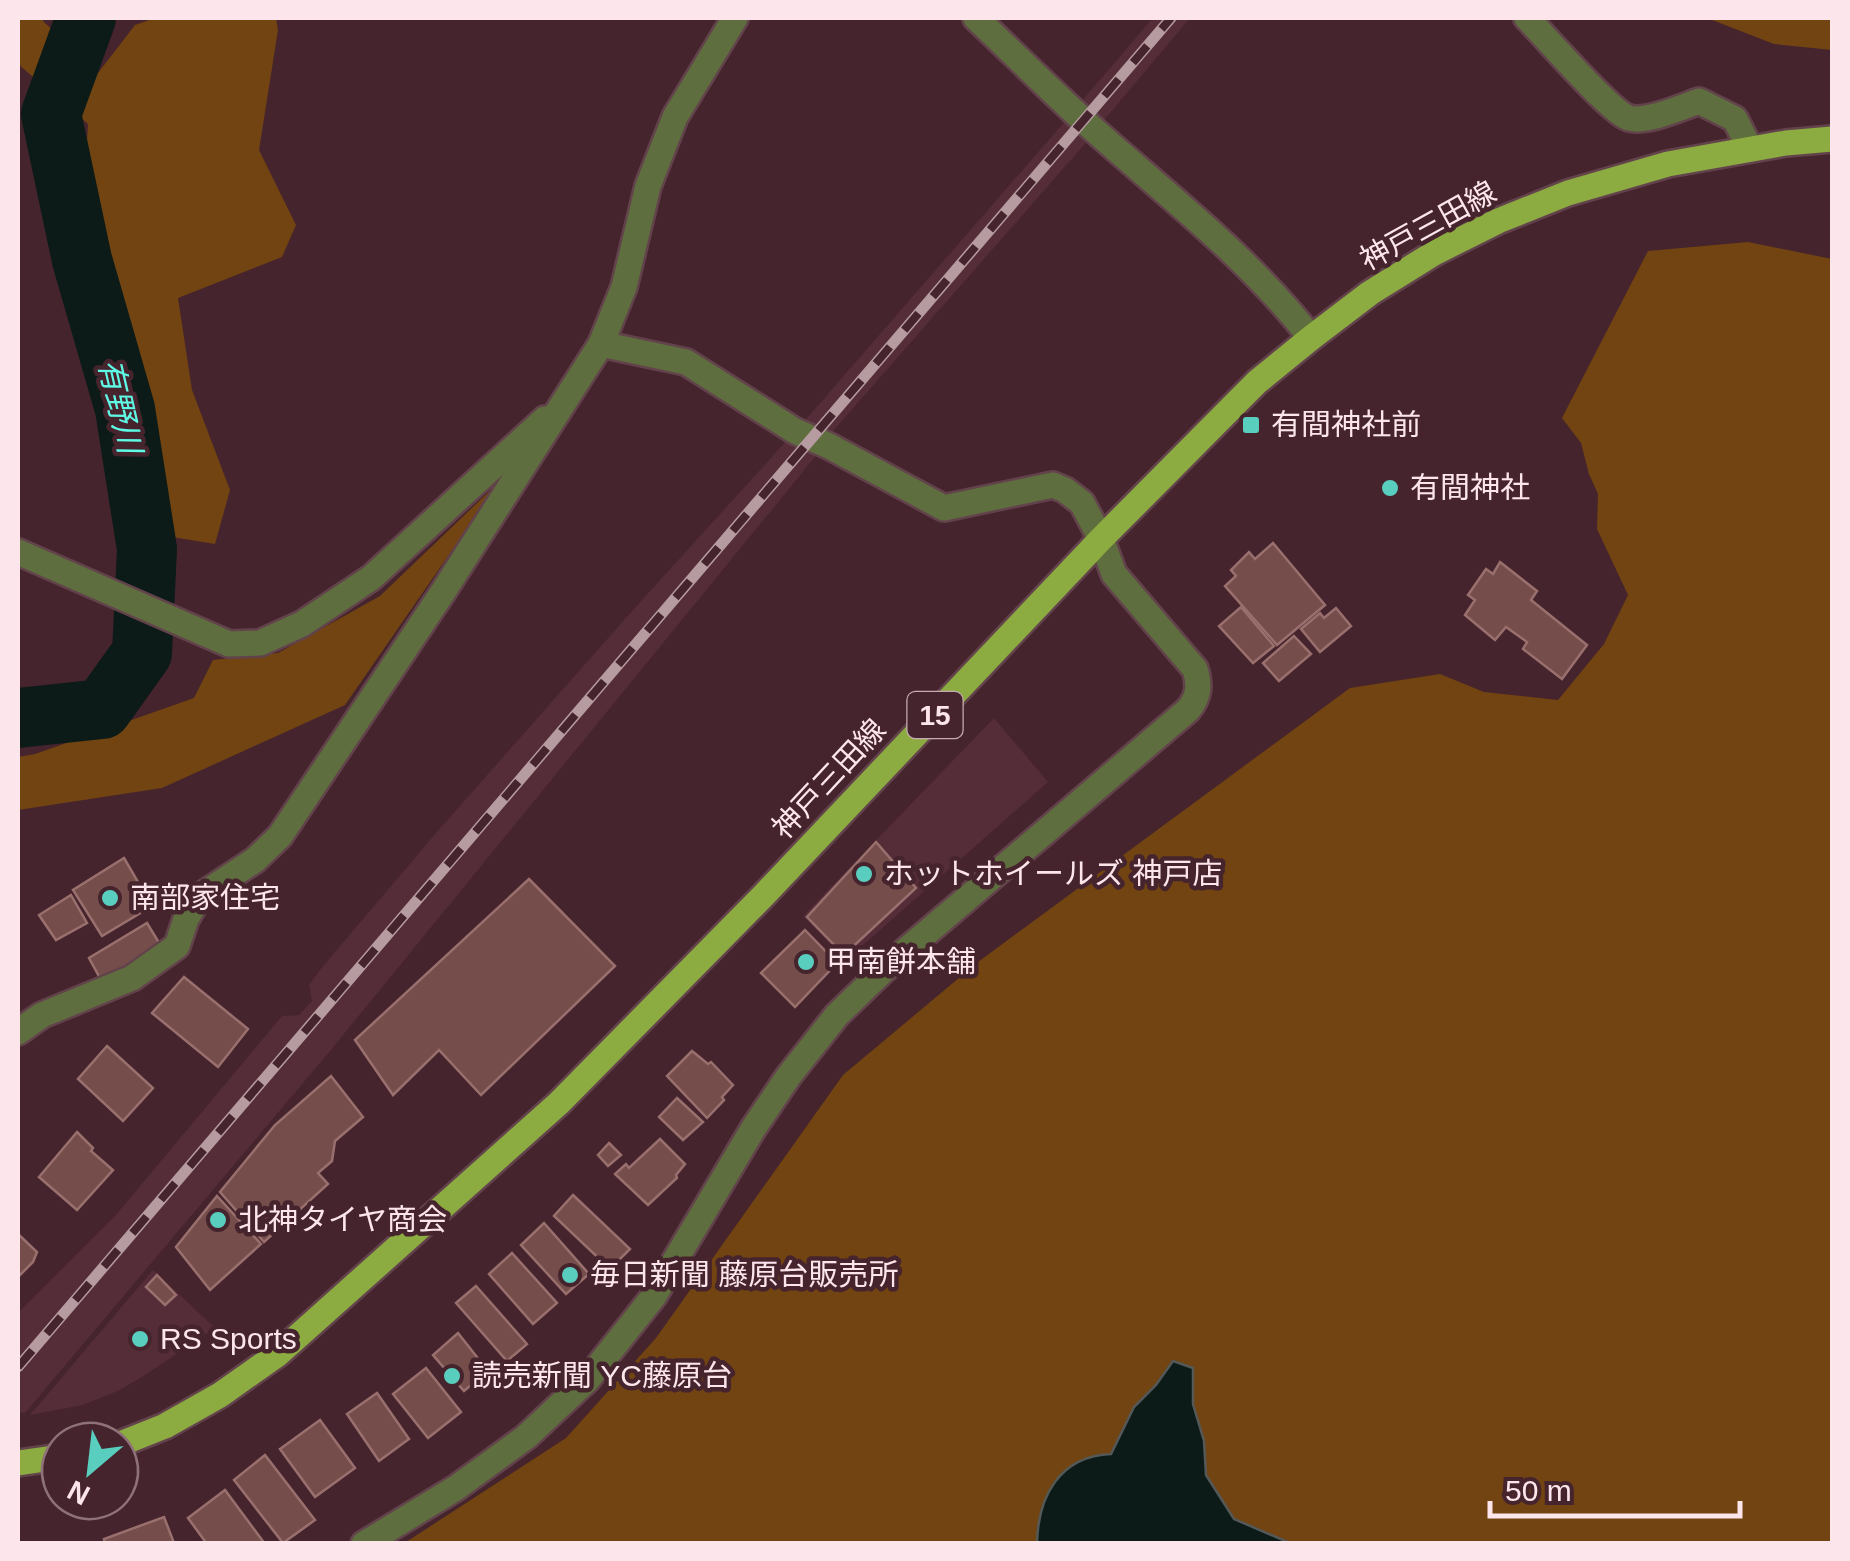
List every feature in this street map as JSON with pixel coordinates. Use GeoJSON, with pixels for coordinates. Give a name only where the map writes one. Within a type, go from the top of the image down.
{"type":"FeatureCollection","features":[{"type":"Feature","properties":{"kind":"main road","name":"神戸三田線"},"geometry":{"type":"LineString","coordinates":[[140,1436],[206,1402],[278,1354],[559,1104],[764,895],[1101,539],[1257,382],[1311,338],[1436,252],[1498,221],[1568,193],[1652,169],[1750,149],[1832,139]]}},
{"type":"Feature","properties":{"kind":"street"},"geometry":{"type":"LineString","coordinates":[[18,1032],[42,1015],[132,978],[177,946],[199,897],[255,860],[280,836],[601,344],[624,287],[648,186],[675,117],[735,18]]}},
{"type":"Feature","properties":{"kind":"street"},"geometry":{"type":"LineString","coordinates":[[976,18],[1252,272],[1311,338]]}},
{"type":"Feature","properties":{"kind":"street"},"geometry":{"type":"LineString","coordinates":[[1527,18],[1612,106],[1629,118],[1646,118],[1699,102],[1735,119],[1750,149]]}},
{"type":"Feature","properties":{"kind":"street"},"geometry":{"type":"LineString","coordinates":[[364,1544],[456,1488],[526,1437],[588,1379],[654,1296],[753,1129],[837,1016],[890,964],[1188,710],[1198,689],[1196,669],[1114,574],[1082,503],[1065,490],[1053,485],[944,508],[795,430],[686,362],[601,344]]}},
{"type":"Feature","properties":{"kind":"street"},"geometry":{"type":"LineString","coordinates":[[18,552],[229,644],[260,644],[302,624],[372,578],[520,439],[568,400]]}},
{"type":"Feature","properties":{"kind":"shaded area"},"geometry":{"type":"Polygon","coordinates":[[[18,18],[43,18],[98,73],[135,25],[155,18],[276,18],[278,30],[259,150],[296,225],[282,257],[178,298],[192,390],[230,490],[215,544],[172,537],[157,505],[98,252],[85,176],[88,124],[18,64],[18,18]]]}},
{"type":"Feature","properties":{"kind":"shaded area"},"geometry":{"type":"Polygon","coordinates":[[[1153,18],[1190,18],[1104,120],[1081,102],[1153,18]]]}},
{"type":"Feature","properties":{"kind":"shaded area"},"geometry":{"type":"Polygon","coordinates":[[[1707,18],[1832,18],[1832,50],[1774,44],[1707,18]]]}},
{"type":"Feature","properties":{"kind":"shaded area"},"geometry":{"type":"Polygon","coordinates":[[[1067,119],[1090,138],[827,438],[801,425],[1067,119]]]}},
{"type":"Feature","properties":{"kind":"shaded area"},"geometry":{"type":"Polygon","coordinates":[[[1748,242],[1832,259],[1832,1543],[403,1544],[566,1438],[656,1338],[843,1075],[978,962],[1350,688],[1440,674],[1484,692],[1558,700],[1604,644],[1628,595],[1597,529],[1598,494],[1581,443],[1562,418],[1648,251],[1748,242]]]}},
{"type":"Feature","properties":{"kind":"shaded area"},"geometry":{"type":"Polygon","coordinates":[[[790,437],[819,452],[330,1051],[25,1413],[18,1412],[18,1313],[115,1216],[282,1016],[299,1015],[312,1001],[309,985],[324,965],[436,833],[790,437]]]}},
{"type":"Feature","properties":{"kind":"shaded area"},"geometry":{"type":"Polygon","coordinates":[[[500,481],[345,705],[162,788],[18,810],[18,757],[194,698],[213,660],[278,653],[380,596],[500,481]]]}},
{"type":"Feature","properties":{"kind":"shaded area"},"geometry":{"type":"Polygon","coordinates":[[[994,718],[1048,782],[846,960],[803,916],[994,718]]]}},
{"type":"Feature","properties":{"kind":"shaded area"},"geometry":{"type":"Polygon","coordinates":[[[153,1270],[215,1328],[120,1390],[83,1405],[30,1415],[153,1270]]]}},
{"type":"Feature","properties":{"kind":"shaded area"},"geometry":{"type":"Polygon","coordinates":[[[1173,1361],[1193,1368],[1193,1404],[1204,1441],[1206,1475],[1234,1519],[1290,1543],[1037,1543],[1042,1510],[1055,1482],[1078,1462],[1111,1454],[1134,1407],[1173,1361]]]}},
{"type":"Feature","properties":{"kind":"building"},"geometry":{"type":"Polygon","coordinates":[[[1273,543],[1325,605],[1277,645],[1225,586],[1236,576],[1231,570],[1249,552],[1255,559],[1273,543]]]}},
{"type":"Feature","properties":{"kind":"building"},"geometry":{"type":"Polygon","coordinates":[[[1500,562],[1537,591],[1531,600],[1587,645],[1562,679],[1523,649],[1527,642],[1506,627],[1495,640],[1465,615],[1475,600],[1468,595],[1486,569],[1493,574],[1500,562]]]}},
{"type":"Feature","properties":{"kind":"building"},"geometry":{"type":"Polygon","coordinates":[[[1241,607],[1274,646],[1253,663],[1219,626],[1241,607]]]}},
{"type":"Feature","properties":{"kind":"building"},"geometry":{"type":"Polygon","coordinates":[[[1336,608],[1351,626],[1320,652],[1301,629],[1320,613],[1324,618],[1336,608]]]}},
{"type":"Feature","properties":{"kind":"building"},"geometry":{"type":"Polygon","coordinates":[[[1294,636],[1311,654],[1279,681],[1263,663],[1294,636]]]}},
{"type":"Feature","properties":{"kind":"building"},"geometry":{"type":"Polygon","coordinates":[[[876,842],[916,888],[844,955],[807,917],[876,842]]]}},
{"type":"Feature","properties":{"kind":"building"},"geometry":{"type":"Polygon","coordinates":[[[124,858],[152,906],[102,936],[73,890],[124,858]]]}},
{"type":"Feature","properties":{"kind":"building"},"geometry":{"type":"Polygon","coordinates":[[[529,879],[615,966],[481,1095],[439,1050],[393,1095],[355,1040],[529,879]]]}},
{"type":"Feature","properties":{"kind":"building"},"geometry":{"type":"Polygon","coordinates":[[[71,895],[87,923],[56,940],[39,915],[71,895]]]}},
{"type":"Feature","properties":{"kind":"building"},"geometry":{"type":"Polygon","coordinates":[[[147,923],[161,946],[101,980],[89,958],[147,923]]]}},
{"type":"Feature","properties":{"kind":"building"},"geometry":{"type":"Polygon","coordinates":[[[805,930],[837,963],[795,1007],[761,973],[805,930]]]}},
{"type":"Feature","properties":{"kind":"building"},"geometry":{"type":"Polygon","coordinates":[[[184,977],[248,1029],[218,1067],[152,1013],[184,977]]]}},
{"type":"Feature","properties":{"kind":"building"},"geometry":{"type":"Polygon","coordinates":[[[107,1046],[153,1088],[123,1121],[78,1079],[107,1046]]]}},
{"type":"Feature","properties":{"kind":"building"},"geometry":{"type":"Polygon","coordinates":[[[692,1051],[708,1064],[711,1062],[733,1085],[707,1118],[667,1076],[692,1051]]]}},
{"type":"Feature","properties":{"kind":"building"},"geometry":{"type":"Polygon","coordinates":[[[331,1076],[363,1117],[335,1141],[332,1161],[318,1173],[328,1184],[264,1242],[220,1192],[275,1125],[331,1076]]]}},
{"type":"Feature","properties":{"kind":"building"},"geometry":{"type":"Polygon","coordinates":[[[677,1098],[703,1122],[683,1140],[659,1117],[677,1098]]]}},
{"type":"Feature","properties":{"kind":"building"},"geometry":{"type":"Polygon","coordinates":[[[77,1132],[113,1170],[77,1210],[39,1177],[77,1132]]]}},
{"type":"Feature","properties":{"kind":"building"},"geometry":{"type":"Polygon","coordinates":[[[660,1139],[685,1164],[677,1178],[648,1205],[615,1174],[626,1164],[629,1168],[660,1139]]]}},
{"type":"Feature","properties":{"kind":"building"},"geometry":{"type":"Polygon","coordinates":[[[609,1143],[621,1155],[608,1166],[598,1155],[609,1143]]]}},
{"type":"Feature","properties":{"kind":"building"},"geometry":{"type":"Polygon","coordinates":[[[573,1195],[630,1249],[610,1269],[554,1216],[573,1195]]]}},
{"type":"Feature","properties":{"kind":"building","name":"北神タイヤ商会"},"geometry":{"type":"Polygon","coordinates":[[[217,1196],[261,1244],[210,1290],[176,1247],[217,1196]]]}},
{"type":"Feature","properties":{"kind":"building"},"geometry":{"type":"Polygon","coordinates":[[[544,1223],[589,1274],[566,1294],[521,1245],[544,1223]]]}},
{"type":"Feature","properties":{"kind":"building"},"geometry":{"type":"Polygon","coordinates":[[[18,1234],[37,1252],[18,1277],[18,1234]]]}},
{"type":"Feature","properties":{"kind":"building"},"geometry":{"type":"Polygon","coordinates":[[[512,1253],[557,1303],[533,1324],[489,1274],[512,1253]]]}},
{"type":"Feature","properties":{"kind":"building"},"geometry":{"type":"Polygon","coordinates":[[[157,1275],[176,1295],[165,1305],[146,1287],[157,1275]]]}},
{"type":"Feature","properties":{"kind":"building"},"geometry":{"type":"Polygon","coordinates":[[[476,1286],[527,1344],[507,1361],[456,1303],[476,1286]]]}},
{"type":"Feature","properties":{"kind":"building"},"geometry":{"type":"Polygon","coordinates":[[[458,1333],[488,1371],[464,1391],[433,1355],[458,1333]]]}},
{"type":"Feature","properties":{"kind":"building"},"geometry":{"type":"Polygon","coordinates":[[[426,1368],[461,1412],[428,1438],[393,1394],[426,1368]]]}},
{"type":"Feature","properties":{"kind":"building"},"geometry":{"type":"Polygon","coordinates":[[[377,1393],[409,1439],[379,1461],[347,1414],[377,1393]]]}},
{"type":"Feature","properties":{"kind":"building"},"geometry":{"type":"Polygon","coordinates":[[[320,1420],[355,1468],[315,1497],[280,1449],[320,1420]]]}},
{"type":"Feature","properties":{"kind":"building"},"geometry":{"type":"Polygon","coordinates":[[[265,1455],[315,1520],[283,1543],[234,1480],[265,1455]]]}},
{"type":"Feature","properties":{"kind":"building"},"geometry":{"type":"Polygon","coordinates":[[[225,1490],[265,1544],[207,1544],[188,1518],[225,1490]]]}},
{"type":"Feature","properties":{"kind":"building"},"geometry":{"type":"Polygon","coordinates":[[[164,1517],[174,1543],[105,1544],[104,1539],[164,1517]]]}},
{"type":"Feature","properties":{"kind":"waterway","name":"有野川"},"geometry":{"type":"LineString","coordinates":[[18,718],[102,709],[142,653],[147,549],[125,409],[82,260],[51,114],[86,18]]}},
{"type":"Feature","properties":{"kind":"railway"},"geometry":{"type":"LineString","coordinates":[[18,1367],[1171,18]]}},
{"type":"Feature","properties":{"kind":"place","name":"有間神社前"},"geometry":{"type":"Point","coordinates":[1251,425]}},
{"type":"Feature","properties":{"kind":"place","name":"有間神社"},"geometry":{"type":"Point","coordinates":[1390,488]}},
{"type":"Feature","properties":{"kind":"place","name":"ホットホイールズ 神戸店"},"geometry":{"type":"Point","coordinates":[864,874]}},
{"type":"Feature","properties":{"kind":"place","name":"南部家住宅"},"geometry":{"type":"Point","coordinates":[110,898]}},
{"type":"Feature","properties":{"kind":"place","name":"甲南餅本舗"},"geometry":{"type":"Point","coordinates":[806,962]}},
{"type":"Feature","properties":{"kind":"place","name":"北神タイヤ商会"},"geometry":{"type":"Point","coordinates":[218,1220]}},
{"type":"Feature","properties":{"kind":"place","name":"毎日新聞 藤原台販売所"},"geometry":{"type":"Point","coordinates":[570,1275]}},
{"type":"Feature","properties":{"kind":"place","name":"RS Sports"},"geometry":{"type":"Point","coordinates":[140,1339]}},
{"type":"Feature","properties":{"kind":"place","name":"読売新聞 YC藤原台"},"geometry":{"type":"Point","coordinates":[452,1376]}}]}
